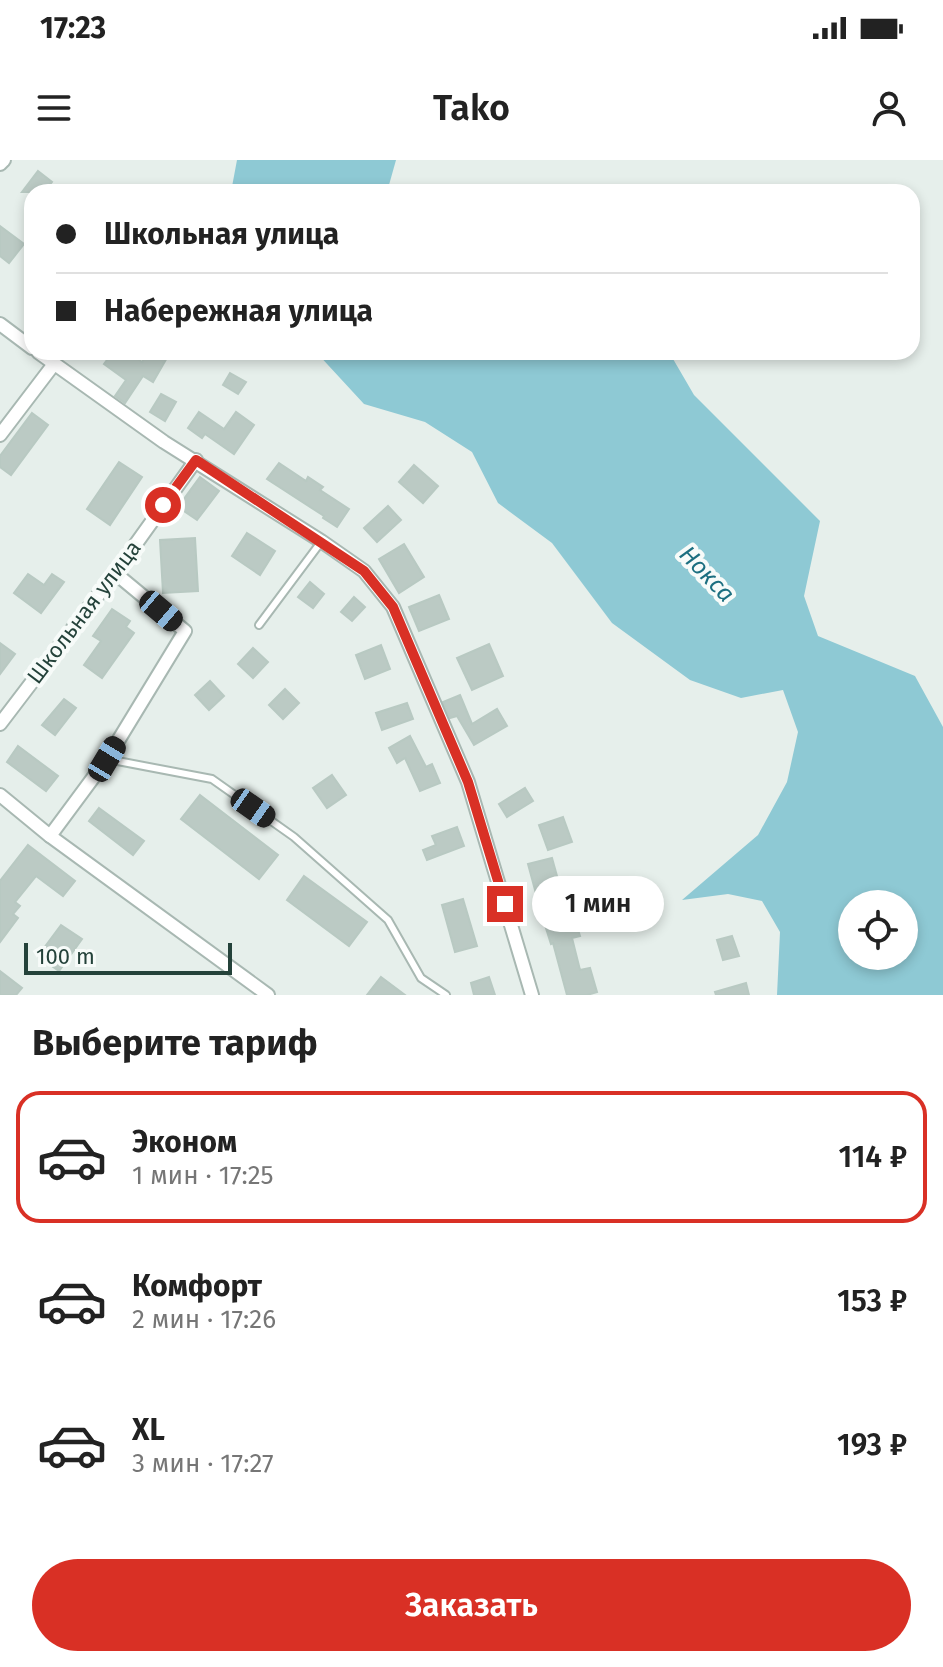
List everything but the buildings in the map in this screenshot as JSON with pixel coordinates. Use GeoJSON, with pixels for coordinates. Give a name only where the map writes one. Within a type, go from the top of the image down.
{"type":"FeatureCollection","features":[{"type":"Feature","properties":{"kind":"street"},"geometry":{"type":"LineString","coordinates":[[0,324],[24,342]]}},
{"type":"Feature","properties":{"kind":"street"},"geometry":{"type":"LineString","coordinates":[[49,360],[164,442],[364,571],[393,607],[468,782],[532,995]]}},
{"type":"Feature","properties":{"kind":"street"},"geometry":{"type":"LineString","coordinates":[[0,435],[54,364]]}},
{"type":"Feature","properties":{"kind":"street","name":"Школьная улица"},"geometry":{"type":"LineString","coordinates":[[0,724],[196,460]]}},
{"type":"Feature","properties":{"kind":"street"},"geometry":{"type":"LineString","coordinates":[[50,836],[107,759],[185,631],[115,573]]}},
{"type":"Feature","properties":{"kind":"street"},"geometry":{"type":"LineString","coordinates":[[0,795],[50,836],[268,995]]}},
{"type":"Feature","properties":{"kind":"lane"},"geometry":{"type":"LineString","coordinates":[[259,625],[321,541]]}},
{"type":"Feature","properties":{"kind":"lane"},"geometry":{"type":"LineString","coordinates":[[107,759],[212,779],[294,837],[388,920],[421,978],[446,995]]}},
{"type":"Feature","properties":{"kind":"water"},"geometry":{"type":"Polygon","coordinates":[[[237,160],[396,160],[389,184],[232,184],[237,160]]]}},
{"type":"Feature","properties":{"kind":"water","name":"Нокса"},"geometry":{"type":"Polygon","coordinates":[[[323,360],[674,360],[694,395],[820,521],[804,596],[818,636],[915,676],[943,727],[943,995],[777,995],[780,932],[762,901],[728,894],[682,900],[758,835],[787,782],[798,732],[783,690],[741,698],[690,680],[612,623],[552,543],[498,503],[472,452],[425,422],[364,404],[323,360]]]}},
{"type":"Feature","properties":{"kind":"route"},"geometry":{"type":"LineString","coordinates":[[163,505],[196,460],[364,571],[393,607],[468,782],[505,904]]}}]}
